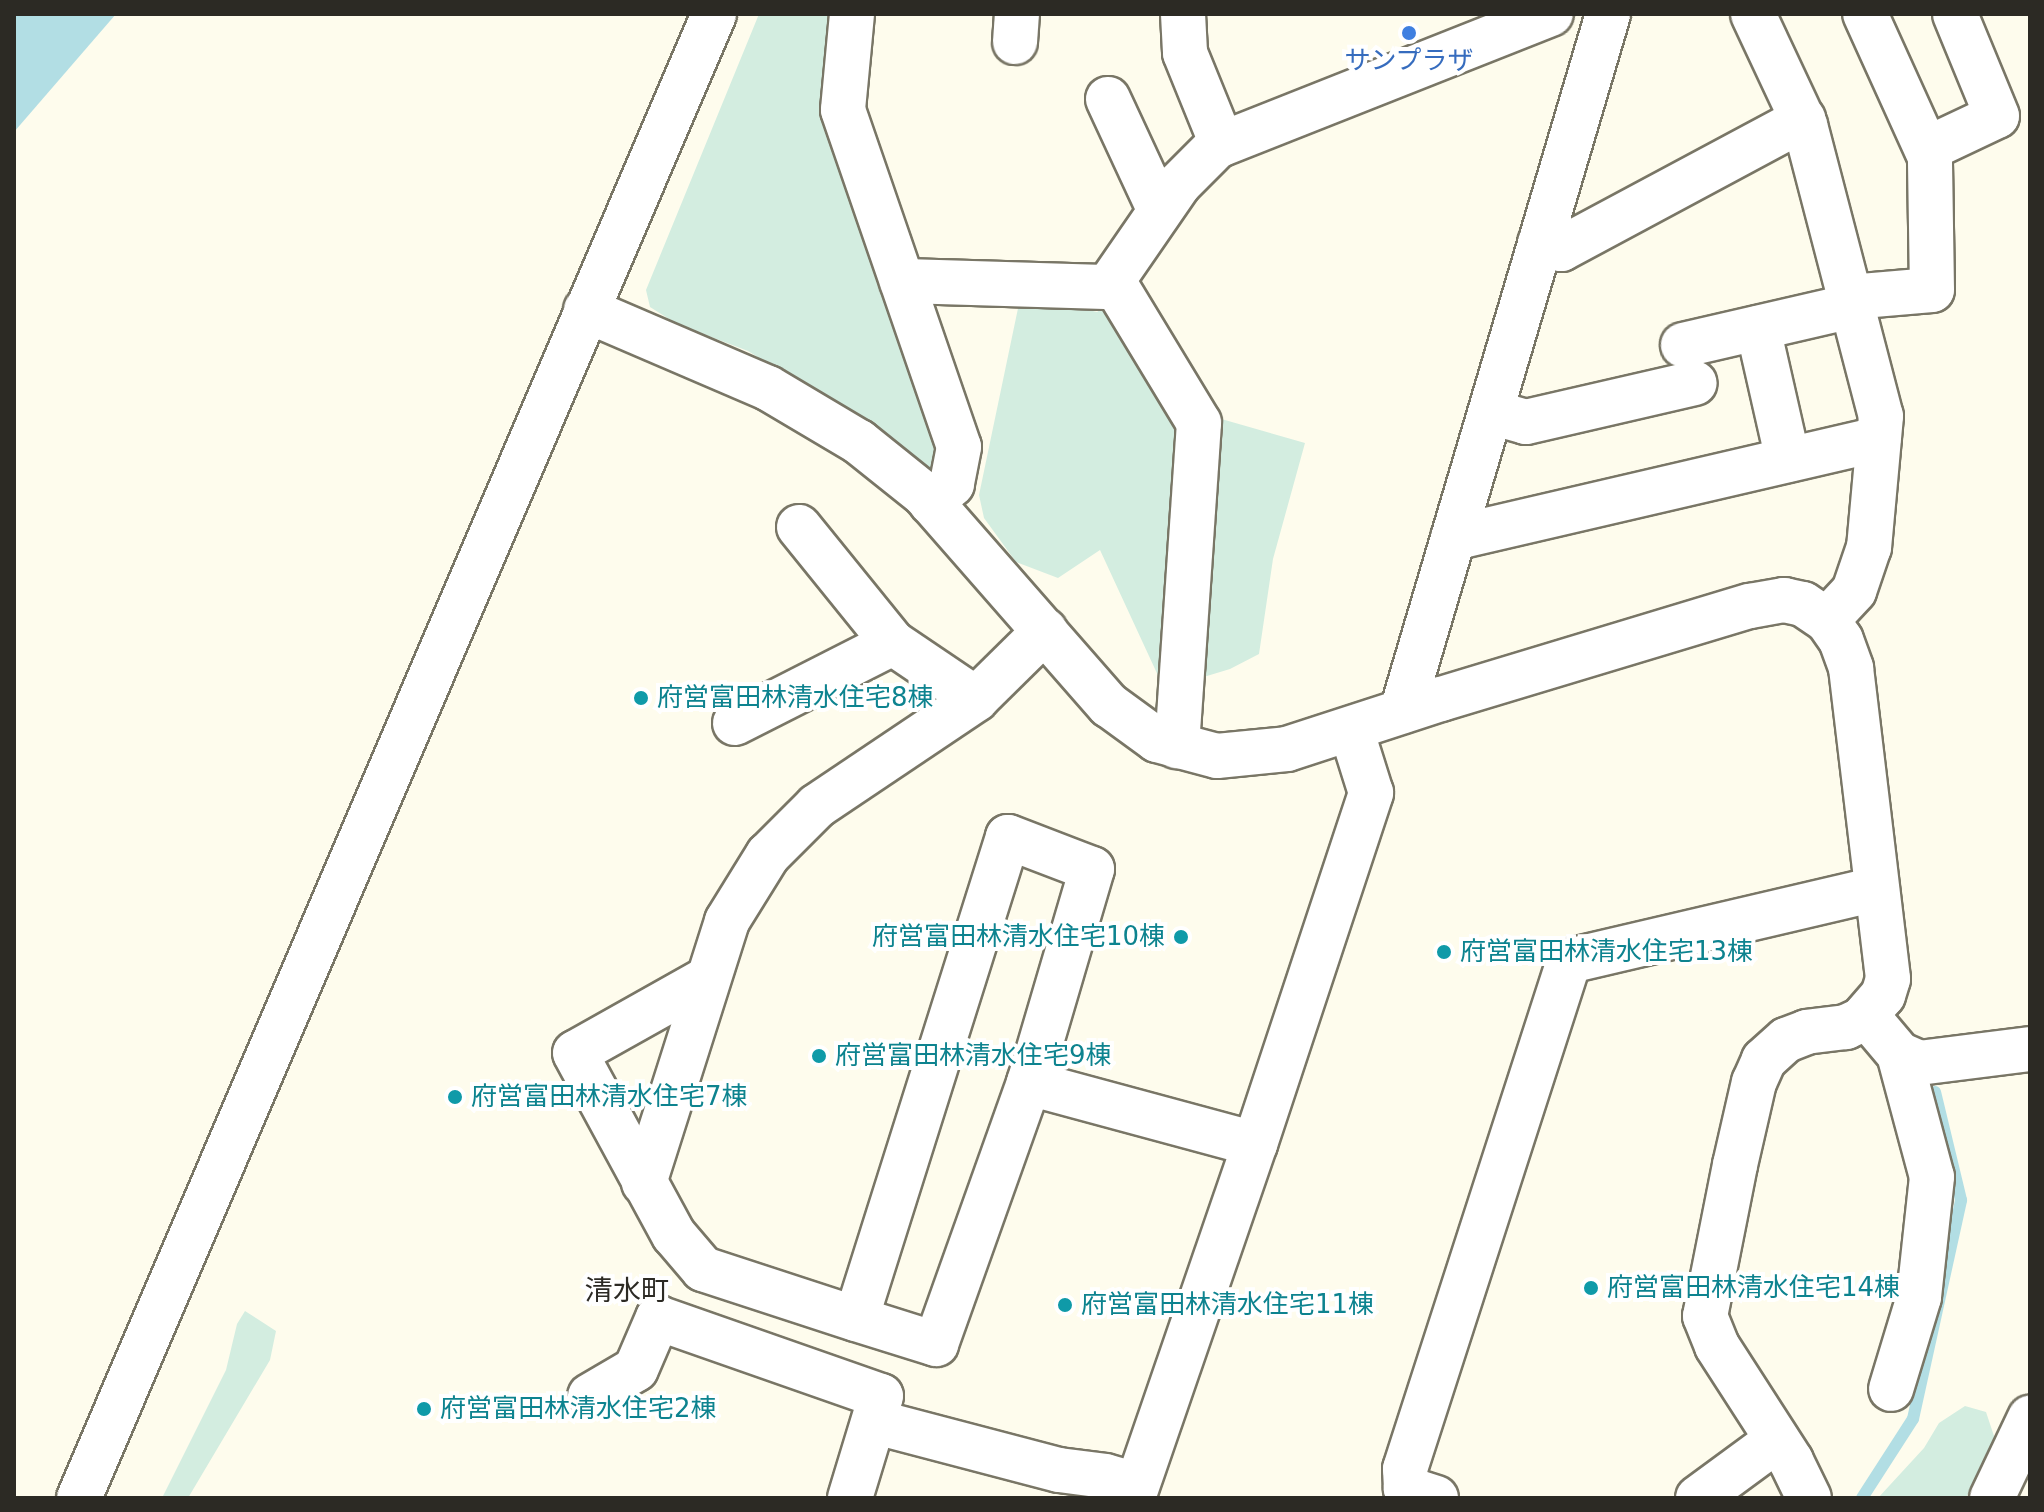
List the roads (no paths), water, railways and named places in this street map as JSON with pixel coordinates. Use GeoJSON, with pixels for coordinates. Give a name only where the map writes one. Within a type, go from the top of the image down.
{"type":"FeatureCollection","features":[{"type":"Feature","properties":{"kind":"street"},"geometry":{"type":"LineString","coordinates":[[79,1498],[714,14]]}},
{"type":"Feature","properties":{"kind":"street"},"geometry":{"type":"LineString","coordinates":[[852,14],[843,110],[959,447],[952,484],[931,503]]}},
{"type":"Feature","properties":{"kind":"street"},"geometry":{"type":"LineString","coordinates":[[1183,14],[1185,53],[1222,144]]}},
{"type":"Feature","properties":{"kind":"street"},"geometry":{"type":"LineString","coordinates":[[902,281],[1108,287],[1179,184],[1222,144],[1551,14]]}},
{"type":"Feature","properties":{"kind":"street"},"geometry":{"type":"LineString","coordinates":[[1402,711],[1608,14]]}},
{"type":"Feature","properties":{"kind":"street"},"geometry":{"type":"LineString","coordinates":[[1753,14],[1803,119],[1881,416],[1869,547],[1854,591],[1827,620]]}},
{"type":"Feature","properties":{"kind":"street"},"geometry":{"type":"LineString","coordinates":[[1491,412],[1526,422],[1689,364],[1758,328],[1851,301],[1932,290],[1930,157],[1865,14]]}},
{"type":"Feature","properties":{"kind":"street"},"geometry":{"type":"LineString","coordinates":[[1927,149],[1997,116],[1955,14]]}},
{"type":"Feature","properties":{"kind":"street"},"geometry":{"type":"LineString","coordinates":[[1108,99],[1160,211]]}},
{"type":"Feature","properties":{"kind":"street"},"geometry":{"type":"LineString","coordinates":[[1540,243],[1561,249],[1803,119]]}},
{"type":"Feature","properties":{"kind":"street"},"geometry":{"type":"LineString","coordinates":[[1113,281],[1199,423],[1177,746]]}},
{"type":"Feature","properties":{"kind":"street"},"geometry":{"type":"LineString","coordinates":[[586,310],[768,388],[859,442],[931,503],[1109,705],[1157,740],[1217,756],[1246,756],[1287,749],[1750,606],[1784,600],[1803,604],[1827,620],[1841,640],[1851,668],[1888,979],[1883,995],[1866,1015],[1846,1027],[1807,1032],[1786,1040],[1764,1060],[1754,1082],[1706,1301],[1708,1329],[1809,1498]]}},
{"type":"Feature","properties":{"kind":"street"},"geometry":{"type":"LineString","coordinates":[[1758,328],[1788,460]]}},
{"type":"Feature","properties":{"kind":"street"},"geometry":{"type":"LineString","coordinates":[[1453,538],[1879,439]]}},
{"type":"Feature","properties":{"kind":"street"},"geometry":{"type":"LineString","coordinates":[[799,527],[893,643],[976,699]]}},
{"type":"Feature","properties":{"kind":"street"},"geometry":{"type":"LineString","coordinates":[[644,1183],[727,921],[768,855],[817,806],[976,699],[1045,631]]}},
{"type":"Feature","properties":{"kind":"street"},"geometry":{"type":"LineString","coordinates":[[735,723],[893,643]]}},
{"type":"Feature","properties":{"kind":"street"},"geometry":{"type":"LineString","coordinates":[[876,1422],[1059,1470],[1105,1476],[1135,1492],[1371,793],[1351,729]]}},
{"type":"Feature","properties":{"kind":"street"},"geometry":{"type":"LineString","coordinates":[[707,979],[575,1053],[674,1235],[703,1269],[856,1319],[936,1344],[1029,1083],[1092,869],[1008,837],[856,1319]]}},
{"type":"Feature","properties":{"kind":"street"},"geometry":{"type":"LineString","coordinates":[[1436,1498],[1406,1488],[1405,1469],[1569,961],[1877,889]]}},
{"type":"Feature","properties":{"kind":"street"},"geometry":{"type":"LineString","coordinates":[[1866,1015],[1899,1054],[1932,1177],[1919,1297],[1891,1389]]}},
{"type":"Feature","properties":{"kind":"street"},"geometry":{"type":"LineString","coordinates":[[1899,1054],[1919,1063],[2030,1049]]}},
{"type":"Feature","properties":{"kind":"street"},"geometry":{"type":"LineString","coordinates":[[1029,1083],[1255,1144]]}},
{"type":"Feature","properties":{"kind":"street"},"geometry":{"type":"LineString","coordinates":[[590,1396],[636,1369],[658,1318],[881,1396],[876,1422],[850,1498]]}},
{"type":"Feature","properties":{"kind":"street"},"geometry":{"type":"LineString","coordinates":[[1698,1498],[1777,1440]]}},
{"type":"Feature","properties":{"kind":"street"},"geometry":{"type":"LineString","coordinates":[[1992,1498],[2025,1446]]}},
{"type":"Feature","properties":{"kind":"water"},"geometry":{"type":"Polygon","coordinates":[[[14,14],[116,14],[14,132],[14,14]]]}},
{"type":"Feature","properties":{"kind":"waterway"},"geometry":{"type":"LineString","coordinates":[[1862,1498],[1913,1419],[1961,1200],[1935,1092]]}},
{"type":"Feature","properties":{"kind":"place","name":"サンプラザ"},"geometry":{"type":"Point","coordinates":[1409,33]}},
{"type":"Feature","properties":{"kind":"place","name":"府営富田林清水住宅8棟"},"geometry":{"type":"Point","coordinates":[641,698]}},
{"type":"Feature","properties":{"kind":"place","name":"府営富田林清水住宅10棟"},"geometry":{"type":"Point","coordinates":[1181,937]}},
{"type":"Feature","properties":{"kind":"place","name":"府営富田林清水住宅13棟"},"geometry":{"type":"Point","coordinates":[1444,952]}},
{"type":"Feature","properties":{"kind":"place","name":"府営富田林清水住宅9棟"},"geometry":{"type":"Point","coordinates":[819,1056]}},
{"type":"Feature","properties":{"kind":"place","name":"府営富田林清水住宅7棟"},"geometry":{"type":"Point","coordinates":[455,1097]}},
{"type":"Feature","properties":{"kind":"place","name":"府営富田林清水住宅14棟"},"geometry":{"type":"Point","coordinates":[1591,1288]}},
{"type":"Feature","properties":{"kind":"place","name":"府営富田林清水住宅11棟"},"geometry":{"type":"Point","coordinates":[1065,1305]}},
{"type":"Feature","properties":{"kind":"place","name":"府営富田林清水住宅2棟"},"geometry":{"type":"Point","coordinates":[424,1409]}},
{"type":"Feature","properties":{"kind":"district","name":"清水町"},"geometry":{"type":"Point","coordinates":[627,1291]}}]}
